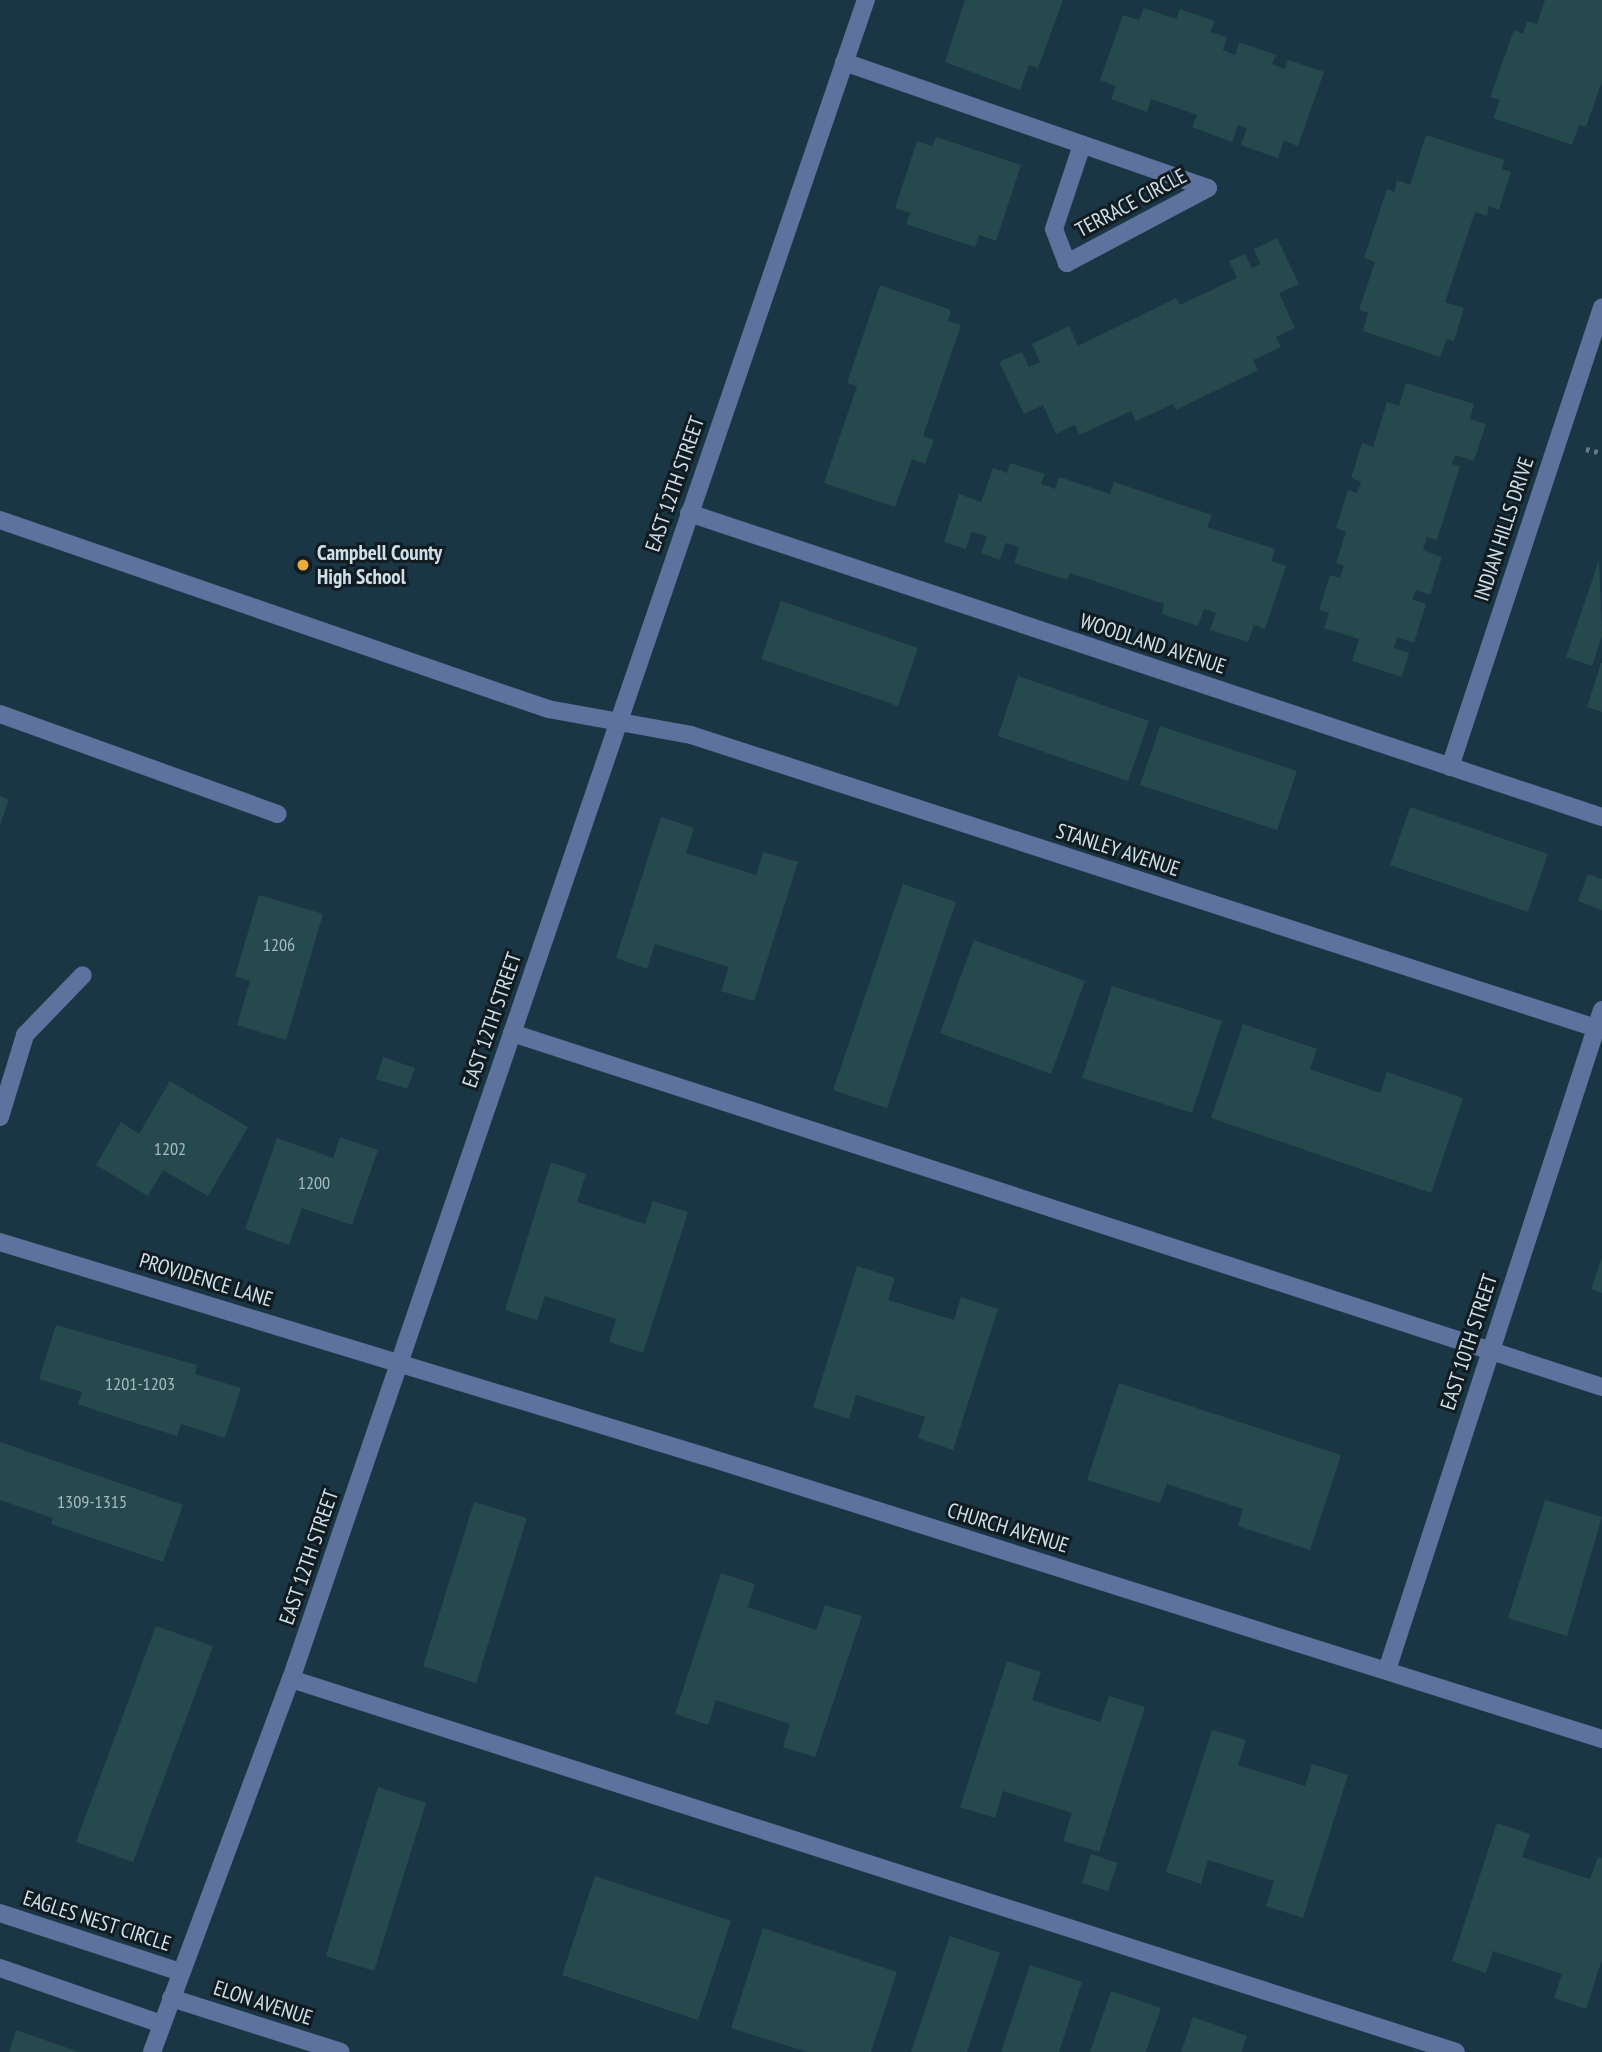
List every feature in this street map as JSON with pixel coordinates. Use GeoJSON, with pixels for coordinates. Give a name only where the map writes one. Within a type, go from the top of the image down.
{"type":"FeatureCollection","features":[{"type":"Feature","properties":{"kind":"street","name":"EAST 12TH STREET"},"geometry":{"type":"LineString","coordinates":[[152,2052],[291,1679],[866,0]]}},
{"type":"Feature","properties":{"kind":"street","name":"TERRACE CIRCLE"},"geometry":{"type":"LineString","coordinates":[[845,62],[1208,188],[1067,263],[1054,229],[1082,145]]}},
{"type":"Feature","properties":{"kind":"street","name":"INDIAN HILLS DRIVE"},"geometry":{"type":"LineString","coordinates":[[1450,767],[1602,307]]}},
{"type":"Feature","properties":{"kind":"street","name":"WOODLAND AVENUE"},"geometry":{"type":"LineString","coordinates":[[689,513],[1602,817]]}},
{"type":"Feature","properties":{"kind":"street","name":"STANLEY AVENUE"},"geometry":{"type":"LineString","coordinates":[[0,520],[548,709],[691,735],[1599,1029]]}},
{"type":"Feature","properties":{"kind":"street"},"geometry":{"type":"LineString","coordinates":[[0,714],[278,814]]}},
{"type":"Feature","properties":{"kind":"street"},"geometry":{"type":"LineString","coordinates":[[0,1117],[25,1035],[83,975]]}},
{"type":"Feature","properties":{"kind":"street","name":"EAST 10TH STREET"},"geometry":{"type":"LineString","coordinates":[[1387,1670],[1490,1350],[1599,1029],[1602,1010]]}},
{"type":"Feature","properties":{"kind":"street"},"geometry":{"type":"LineString","coordinates":[[512,1033],[806,1132],[1602,1387]]}},
{"type":"Feature","properties":{"kind":"street","name":"PROVIDENCE LANE"},"geometry":{"type":"LineString","coordinates":[[0,1241],[400,1362]]}},
{"type":"Feature","properties":{"kind":"street","name":"CHURCH AVENUE"},"geometry":{"type":"LineString","coordinates":[[400,1362],[1602,1739]]}},
{"type":"Feature","properties":{"kind":"street"},"geometry":{"type":"LineString","coordinates":[[291,1679],[1456,2052]]}},
{"type":"Feature","properties":{"kind":"street","name":"EAGLES NEST CIRCLE"},"geometry":{"type":"LineString","coordinates":[[0,1913],[180,1972]]}},
{"type":"Feature","properties":{"kind":"street"},"geometry":{"type":"LineString","coordinates":[[0,1968],[162,2024]]}},
{"type":"Feature","properties":{"kind":"street","name":"ELON AVENUE"},"geometry":{"type":"LineString","coordinates":[[171,1997],[341,2052]]}},
{"type":"Feature","properties":{"kind":"building"},"geometry":{"type":"Polygon","coordinates":[[[965,0],[1063,0],[1038,68],[1029,65],[1020,90],[945,62],[965,0]]]}},
{"type":"Feature","properties":{"kind":"building"},"geometry":{"type":"Polygon","coordinates":[[[1545,0],[1602,0],[1602,81],[1586,127],[1579,125],[1572,145],[1493,118],[1500,100],[1490,97],[1514,30],[1523,34],[1527,21],[1537,24],[1545,0]]]}},
{"type":"Feature","properties":{"kind":"building"},"geometry":{"type":"Polygon","coordinates":[[[1144,8],[1176,19],[1180,9],[1215,21],[1210,32],[1227,37],[1223,50],[1235,55],[1239,42],[1276,55],[1272,64],[1285,69],[1288,60],[1324,72],[1298,146],[1284,141],[1278,158],[1241,145],[1247,128],[1238,125],[1232,142],[1192,127],[1197,115],[1151,99],[1147,112],[1111,99],[1116,86],[1100,80],[1123,15],[1139,20],[1144,8]]]}},
{"type":"Feature","properties":{"kind":"building"},"geometry":{"type":"Polygon","coordinates":[[[1426,135],[1504,160],[1502,169],[1511,172],[1499,210],[1489,206],[1487,216],[1475,212],[1445,302],[1464,308],[1454,341],[1447,339],[1440,357],[1363,331],[1368,313],[1359,310],[1375,262],[1364,258],[1387,189],[1394,192],[1397,180],[1410,185],[1426,135]]]}},
{"type":"Feature","properties":{"kind":"building"},"geometry":{"type":"Polygon","coordinates":[[[936,137],[1021,165],[996,241],[979,235],[975,247],[906,224],[910,213],[895,208],[917,141],[932,146],[936,137]]]}},
{"type":"Feature","properties":{"kind":"building"},"geometry":{"type":"Polygon","coordinates":[[[1277,238],[1299,284],[1279,293],[1295,328],[1276,337],[1281,347],[1253,360],[1258,370],[1176,410],[1173,404],[1136,421],[1131,411],[1079,435],[1075,425],[1056,434],[1043,405],[1024,414],[999,362],[1022,352],[1029,367],[1040,362],[1032,344],[1069,326],[1078,346],[1176,298],[1180,305],[1237,278],[1229,261],[1245,254],[1252,268],[1260,264],[1254,249],[1277,238]]]}},
{"type":"Feature","properties":{"kind":"building"},"geometry":{"type":"Polygon","coordinates":[[[880,285],[951,310],[948,321],[961,325],[923,436],[934,440],[925,464],[912,459],[895,507],[824,483],[857,386],[847,383],[880,285]]]}},
{"type":"Feature","properties":{"kind":"building"},"geometry":{"type":"Polygon","coordinates":[[[1406,383],[1474,404],[1470,419],[1486,424],[1474,461],[1455,455],[1452,464],[1460,466],[1437,540],[1427,537],[1423,550],[1442,557],[1430,595],[1416,590],[1412,599],[1426,604],[1414,643],[1397,637],[1394,648],[1409,653],[1402,677],[1352,661],[1359,639],[1324,628],[1329,613],[1319,610],[1330,575],[1340,578],[1344,566],[1336,563],[1346,532],[1336,528],[1348,490],[1357,493],[1361,482],[1351,478],[1362,443],[1373,447],[1387,402],[1399,406],[1406,383]]]}},
{"type":"Feature","properties":{"kind":"building"},"geometry":{"type":"Polygon","coordinates":[[[1010,463],[1045,474],[1041,484],[1055,489],[1059,477],[1110,494],[1114,482],[1212,515],[1207,527],[1275,549],[1271,561],[1286,566],[1265,629],[1254,625],[1248,642],[1210,630],[1216,613],[1204,609],[1198,626],[1162,614],[1164,604],[1070,573],[1067,580],[1014,563],[1019,547],[1006,543],[1000,560],[981,553],[987,536],[971,532],[966,549],[944,542],[959,494],[981,502],[993,468],[1007,473],[1010,463]]]}},
{"type":"Feature","properties":{"kind":"building"},"geometry":{"type":"Polygon","coordinates":[[[1599,560],[1602,636],[1592,666],[1566,657],[1599,560]]]}},
{"type":"Feature","properties":{"kind":"building"},"geometry":{"type":"Polygon","coordinates":[[[781,601],[918,648],[898,706],[761,659],[781,601]]]}},
{"type":"Feature","properties":{"kind":"building"},"geometry":{"type":"Polygon","coordinates":[[[1602,663],[1602,712],[1587,707],[1602,663]]]}},
{"type":"Feature","properties":{"kind":"building"},"geometry":{"type":"Polygon","coordinates":[[[1018,676],[1149,721],[1128,781],[998,736],[1018,676]]]}},
{"type":"Feature","properties":{"kind":"building"},"geometry":{"type":"Polygon","coordinates":[[[1160,726],[1297,771],[1277,830],[1140,785],[1160,726]]]}},
{"type":"Feature","properties":{"kind":"building"},"geometry":{"type":"Polygon","coordinates":[[[0,796],[9,800],[0,825],[0,796]]]}},
{"type":"Feature","properties":{"kind":"building"},"geometry":{"type":"Polygon","coordinates":[[[1410,807],[1548,854],[1528,912],[1390,865],[1410,807]]]}},
{"type":"Feature","properties":{"kind":"building"},"geometry":{"type":"Polygon","coordinates":[[[661,817],[694,828],[686,853],[756,875],[763,852],[798,862],[754,1001],[721,991],[729,967],[655,944],[647,969],[616,958],[661,817]]]}},
{"type":"Feature","properties":{"kind":"building"},"geometry":{"type":"Polygon","coordinates":[[[1588,874],[1602,879],[1602,910],[1578,901],[1588,874]]]}},
{"type":"Feature","properties":{"kind":"building"},"geometry":{"type":"Polygon","coordinates":[[[903,884],[956,902],[887,1108],[833,1090],[903,884]]]}},
{"type":"Feature","properties":{"kind":"building"},"geometry":{"type":"Polygon","coordinates":[[[259,895],[323,914],[286,1040],[237,1025],[250,981],[235,976],[259,895]]]}},
{"type":"Feature","properties":{"kind":"building"},"geometry":{"type":"Polygon","coordinates":[[[974,940],[1085,981],[1051,1074],[940,1033],[974,940]]]}},
{"type":"Feature","properties":{"kind":"building"},"geometry":{"type":"Polygon","coordinates":[[[1112,986],[1222,1021],[1192,1113],[1082,1078],[1112,986]]]}},
{"type":"Feature","properties":{"kind":"building"},"geometry":{"type":"Polygon","coordinates":[[[1243,1024],[1317,1049],[1310,1069],[1380,1093],[1387,1072],[1463,1098],[1431,1193],[1211,1118],[1243,1024]]]}},
{"type":"Feature","properties":{"kind":"building"},"geometry":{"type":"Polygon","coordinates":[[[383,1057],[415,1068],[407,1089],[376,1079],[383,1057]]]}},
{"type":"Feature","properties":{"kind":"building"},"geometry":{"type":"Polygon","coordinates":[[[170,1081],[248,1127],[208,1196],[163,1170],[148,1196],[96,1165],[121,1122],[139,1134],[170,1081]]]}},
{"type":"Feature","properties":{"kind":"building"},"geometry":{"type":"Polygon","coordinates":[[[340,1137],[378,1150],[352,1225],[302,1208],[289,1245],[245,1229],[277,1138],[333,1158],[340,1137]]]}},
{"type":"Feature","properties":{"kind":"building"},"geometry":{"type":"Polygon","coordinates":[[[551,1162],[586,1174],[577,1202],[645,1224],[653,1201],[688,1212],[643,1353],[609,1342],[616,1319],[545,1296],[537,1320],[505,1310],[551,1162]]]}},
{"type":"Feature","properties":{"kind":"building"},"geometry":{"type":"Polygon","coordinates":[[[1602,1257],[1602,1293],[1591,1289],[1602,1257]]]}},
{"type":"Feature","properties":{"kind":"building"},"geometry":{"type":"Polygon","coordinates":[[[857,1266],[895,1278],[888,1300],[954,1320],[961,1297],[998,1309],[953,1450],[918,1438],[925,1417],[856,1395],[849,1419],[813,1407],[857,1266]]]}},
{"type":"Feature","properties":{"kind":"building"},"geometry":{"type":"Polygon","coordinates":[[[56,1325],[197,1365],[195,1374],[241,1388],[225,1438],[181,1424],[177,1436],[101,1412],[78,1404],[82,1392],[39,1379],[56,1325]]]}},
{"type":"Feature","properties":{"kind":"building"},"geometry":{"type":"Polygon","coordinates":[[[1119,1383],[1341,1455],[1310,1550],[1238,1526],[1243,1509],[1167,1484],[1160,1503],[1087,1480],[1119,1383]]]}},
{"type":"Feature","properties":{"kind":"building"},"geometry":{"type":"Polygon","coordinates":[[[0,1442],[183,1505],[163,1562],[51,1524],[53,1518],[0,1500],[0,1442]]]}},
{"type":"Feature","properties":{"kind":"building"},"geometry":{"type":"Polygon","coordinates":[[[1545,1500],[1602,1517],[1567,1636],[1508,1618],[1545,1500]]]}},
{"type":"Feature","properties":{"kind":"building"},"geometry":{"type":"Polygon","coordinates":[[[474,1502],[527,1518],[476,1683],[423,1666],[474,1502]]]}},
{"type":"Feature","properties":{"kind":"building"},"geometry":{"type":"Polygon","coordinates":[[[721,1573],[755,1584],[748,1607],[816,1630],[825,1605],[862,1616],[815,1757],[783,1747],[790,1724],[716,1700],[708,1725],[675,1714],[721,1573]]]}},
{"type":"Feature","properties":{"kind":"building"},"geometry":{"type":"Polygon","coordinates":[[[156,1626],[213,1646],[133,1862],[76,1842],[156,1626]]]}},
{"type":"Feature","properties":{"kind":"building"},"geometry":{"type":"Polygon","coordinates":[[[1007,1661],[1041,1672],[1032,1700],[1100,1722],[1109,1696],[1145,1707],[1099,1852],[1063,1841],[1072,1813],[1003,1791],[995,1818],[960,1807],[1007,1661]]]}},
{"type":"Feature","properties":{"kind":"building"},"geometry":{"type":"Polygon","coordinates":[[[1212,1730],[1246,1740],[1238,1765],[1305,1786],[1312,1764],[1348,1775],[1303,1918],[1266,1906],[1274,1881],[1208,1860],[1201,1884],[1166,1872],[1212,1730]]]}},
{"type":"Feature","properties":{"kind":"building"},"geometry":{"type":"Polygon","coordinates":[[[378,1787],[426,1803],[374,1971],[326,1956],[378,1787]]]}},
{"type":"Feature","properties":{"kind":"building"},"geometry":{"type":"Polygon","coordinates":[[[1497,1823],[1530,1834],[1522,1857],[1590,1879],[1598,1857],[1602,1858],[1602,1959],[1586,2009],[1554,1998],[1562,1974],[1493,1951],[1486,1973],[1452,1961],[1497,1823]]]}},
{"type":"Feature","properties":{"kind":"building"},"geometry":{"type":"Polygon","coordinates":[[[1091,1854],[1118,1863],[1108,1891],[1082,1883],[1091,1854]]]}},
{"type":"Feature","properties":{"kind":"building"},"geometry":{"type":"Polygon","coordinates":[[[595,1876],[731,1921],[698,2020],[562,1975],[595,1876]]]}},
{"type":"Feature","properties":{"kind":"building"},"geometry":{"type":"Polygon","coordinates":[[[763,1928],[897,1972],[871,2052],[807,2052],[731,2028],[763,1928]]]}},
{"type":"Feature","properties":{"kind":"building"},"geometry":{"type":"Polygon","coordinates":[[[950,1936],[1000,1953],[967,2052],[911,2052],[950,1936]]]}},
{"type":"Feature","properties":{"kind":"building"},"geometry":{"type":"Polygon","coordinates":[[[1030,1965],[1082,1982],[1059,2052],[1001,2052],[1030,1965]]]}},
{"type":"Feature","properties":{"kind":"building"},"geometry":{"type":"Polygon","coordinates":[[[1111,1991],[1161,2008],[1146,2052],[1090,2052],[1111,1991]]]}},
{"type":"Feature","properties":{"kind":"building"},"geometry":{"type":"Polygon","coordinates":[[[1193,2017],[1247,2036],[1241,2052],[1181,2052],[1193,2017]]]}},
{"type":"Feature","properties":{"kind":"building"},"geometry":{"type":"Polygon","coordinates":[[[16,2030],[79,2052],[9,2052],[16,2030]]]}},
{"type":"Feature","properties":{"kind":"place","name":"Campbell County High School"},"geometry":{"type":"Point","coordinates":[303,565]}}]}
